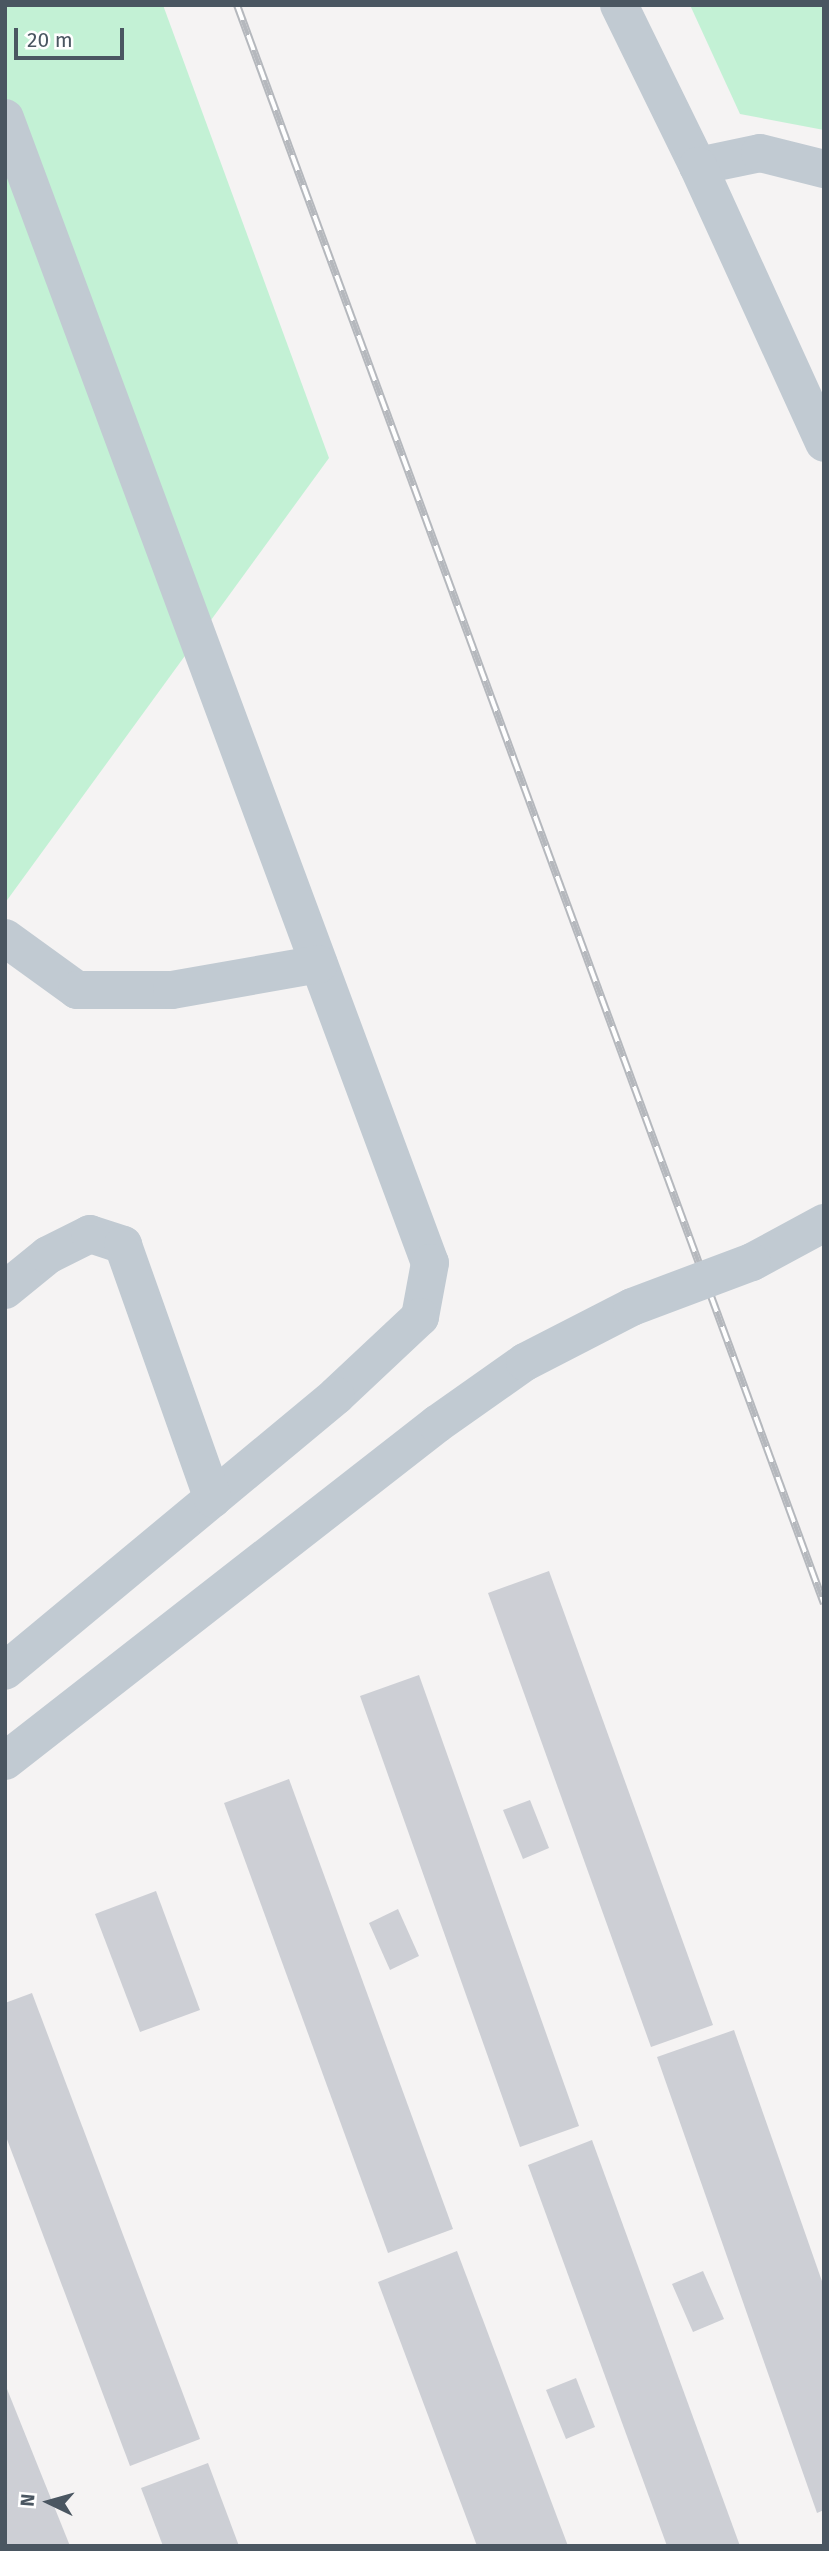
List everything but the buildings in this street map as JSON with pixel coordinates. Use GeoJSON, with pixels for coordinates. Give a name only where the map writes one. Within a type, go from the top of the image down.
{"type":"FeatureCollection","features":[{"type":"Feature","properties":{"kind":"street"},"geometry":{"type":"LineString","coordinates":[[619,5],[698,166],[824,443]]}},
{"type":"Feature","properties":{"kind":"street"},"geometry":{"type":"LineString","coordinates":[[5,118],[430,1263],[420,1317],[213,1499],[5,1671]]}},
{"type":"Feature","properties":{"kind":"street"},"geometry":{"type":"LineString","coordinates":[[698,166],[760,153],[824,169]]}},
{"type":"Feature","properties":{"kind":"street"},"geometry":{"type":"LineString","coordinates":[[5,938],[77,990],[172,990],[319,964]]}},
{"type":"Feature","properties":{"kind":"street"},"geometry":{"type":"LineString","coordinates":[[5,1761],[426,1431],[525,1362],[632,1307],[751,1262],[824,1223]]}},
{"type":"Feature","properties":{"kind":"street"},"geometry":{"type":"LineString","coordinates":[[5,1290],[48,1255],[90,1234],[123,1245],[213,1499]]}},
{"type":"Feature","properties":{"kind":"green space"},"geometry":{"type":"Polygon","coordinates":[[[5,5],[163,5],[329,458],[5,903],[5,5]]]}},
{"type":"Feature","properties":{"kind":"green space"},"geometry":{"type":"Polygon","coordinates":[[[690,5],[824,5],[824,130],[740,114],[690,5]]]}},
{"type":"Feature","properties":{"kind":"railway"},"geometry":{"type":"LineString","coordinates":[[237,5],[824,1604]]}}]}
